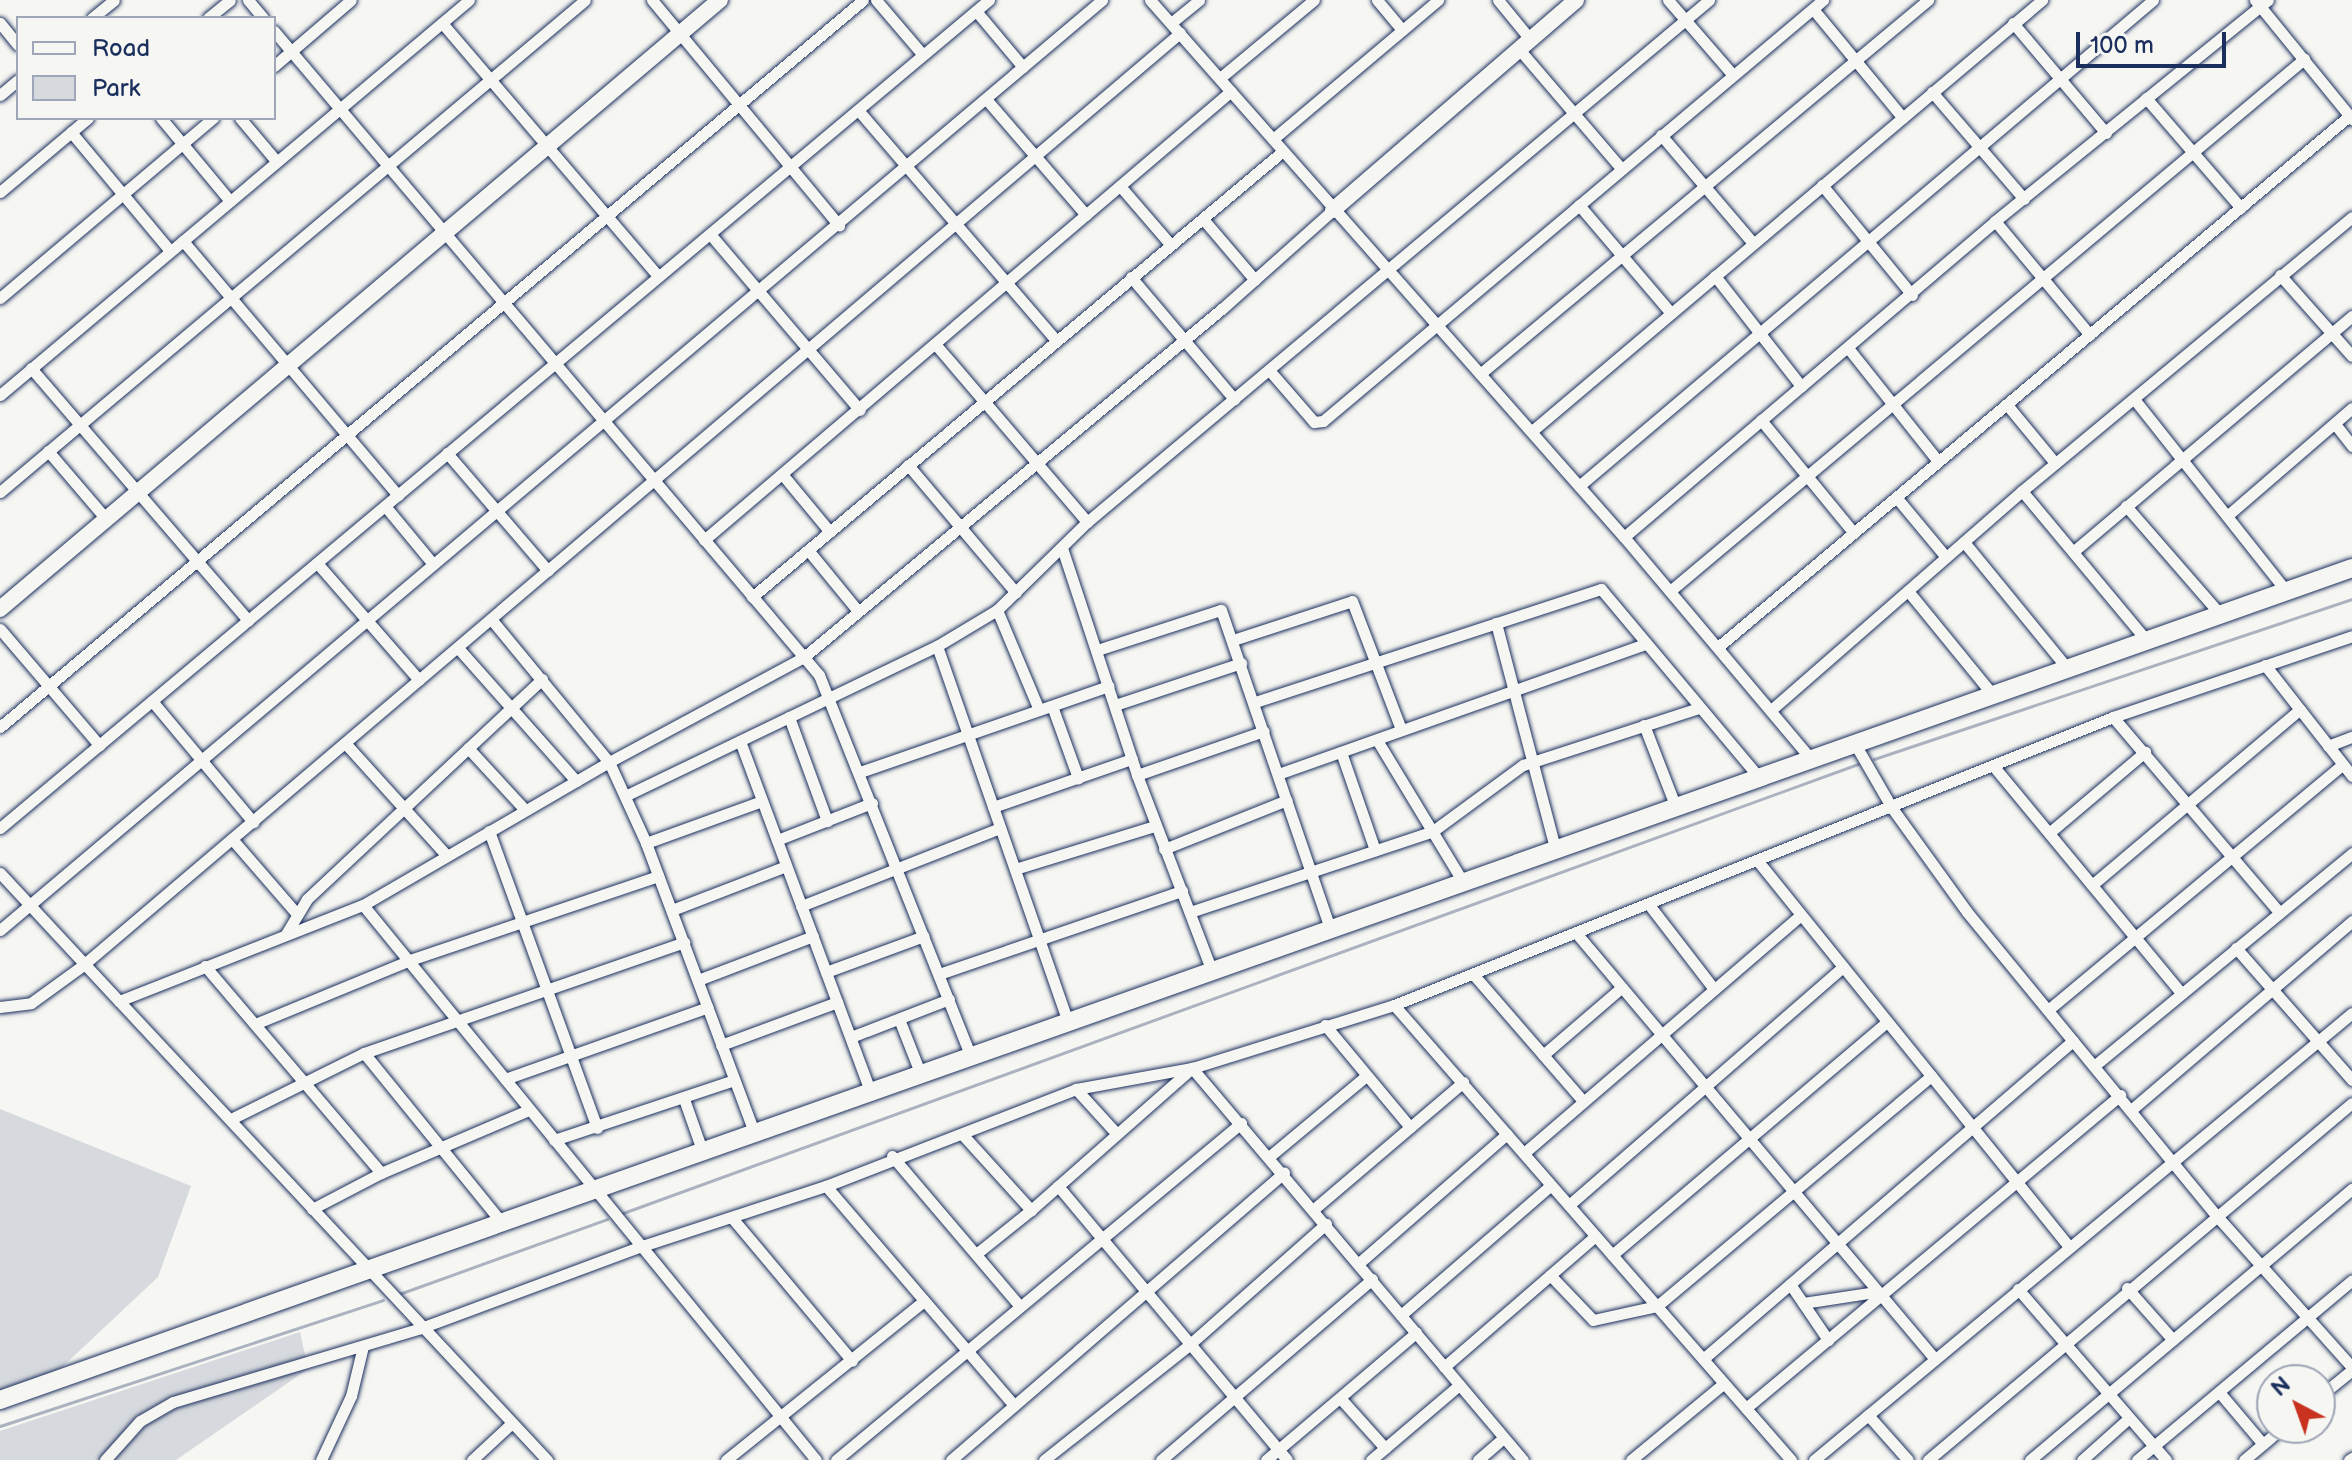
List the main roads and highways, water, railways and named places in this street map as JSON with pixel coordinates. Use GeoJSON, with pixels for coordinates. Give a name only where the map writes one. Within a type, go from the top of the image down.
{"type":"FeatureCollection","features":[{"type":"Feature","properties":{"kind":"main road"},"geometry":{"type":"LineString","coordinates":[[0,1400],[871,1094],[1675,805],[1761,780],[1992,694],[2352,568]]}},
{"type":"Feature","properties":{"kind":"waterway"},"geometry":{"type":"LineString","coordinates":[[1874,759],[2352,599]]}},
{"type":"Feature","properties":{"kind":"waterway"},"geometry":{"type":"LineString","coordinates":[[623,1213],[1858,764]]}},
{"type":"Feature","properties":{"kind":"waterway"},"geometry":{"type":"LineString","coordinates":[[399,1294],[607,1219]]}},
{"type":"Feature","properties":{"kind":"waterway"},"geometry":{"type":"LineString","coordinates":[[0,1426],[383,1300]]}}]}
